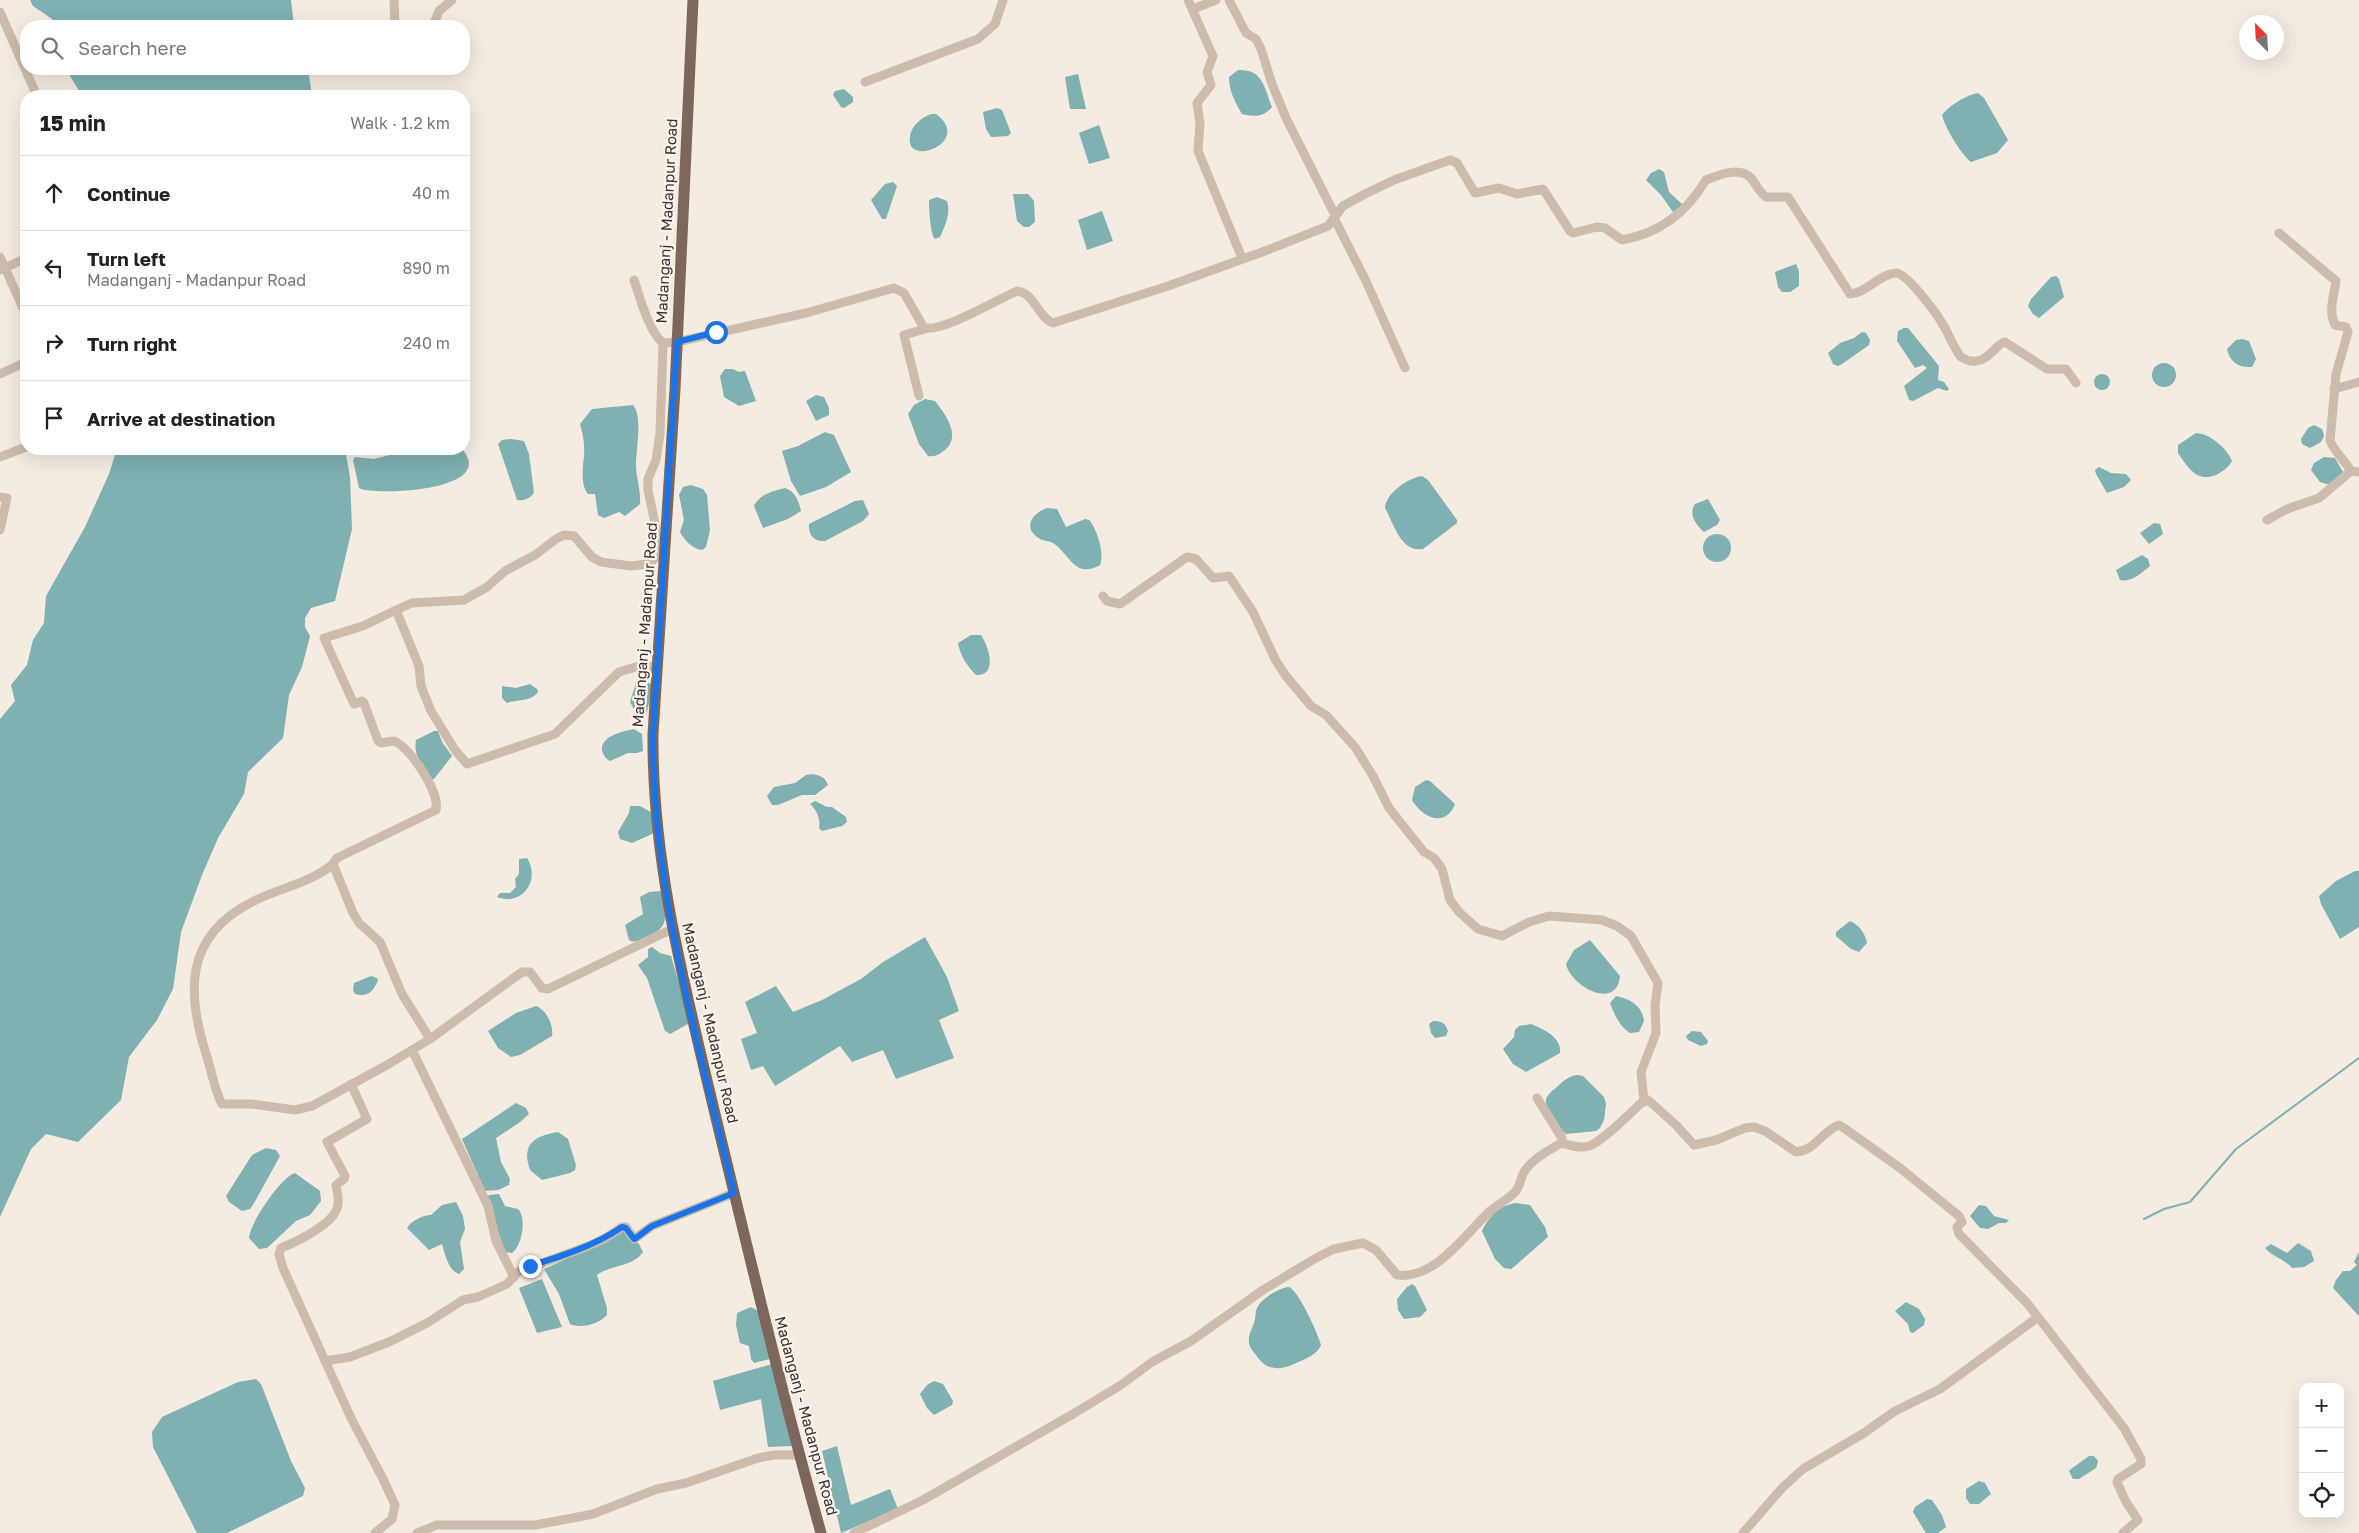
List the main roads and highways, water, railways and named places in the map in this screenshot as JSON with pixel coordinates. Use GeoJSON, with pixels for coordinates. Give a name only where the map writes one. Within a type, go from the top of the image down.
{"type":"FeatureCollection","features":[{"type":"Feature","properties":{"kind":"main road","name":"Madanganj - Madanpur Road"},"geometry":{"type":"LineString","coordinates":[[693,0],[677,342],[653,734],[653,785],[659,848],[672,929],[734,1193],[799,1455],[821,1533]]}},
{"type":"Feature","properties":{"kind":"water"},"geometry":{"type":"Polygon","coordinates":[[[30,0],[291,0],[293,20],[52,20],[33,6],[30,0]]]}},
{"type":"Feature","properties":{"kind":"water"},"geometry":{"type":"Polygon","coordinates":[[[1238,70],[1246,70],[1258,76],[1272,107],[1266,113],[1255,116],[1242,114],[1233,96],[1229,82],[1229,77],[1238,70]]]}},
{"type":"Feature","properties":{"kind":"water"},"geometry":{"type":"Polygon","coordinates":[[[1078,74],[1086,109],[1070,109],[1065,77],[1078,74]]]}},
{"type":"Feature","properties":{"kind":"water"},"geometry":{"type":"Polygon","coordinates":[[[70,75],[309,75],[311,90],[78,90],[70,75]]]}},
{"type":"Feature","properties":{"kind":"water"},"geometry":{"type":"Polygon","coordinates":[[[844,89],[853,97],[853,102],[844,108],[841,107],[833,95],[835,91],[844,89]]]}},
{"type":"Feature","properties":{"kind":"water"},"geometry":{"type":"Polygon","coordinates":[[[1978,93],[1984,98],[2008,140],[1997,153],[1971,162],[1954,140],[1946,127],[1942,115],[1958,101],[1978,93]]]}},
{"type":"Feature","properties":{"kind":"water"},"geometry":{"type":"Polygon","coordinates":[[[997,108],[1002,110],[1011,133],[1008,136],[991,137],[986,129],[983,112],[997,108]]]}},
{"type":"Feature","properties":{"kind":"water"},"geometry":{"type":"Polygon","coordinates":[[[931,114],[936,114],[946,124],[947,134],[943,142],[935,148],[926,151],[917,150],[911,146],[911,132],[918,122],[931,114]]]}},
{"type":"Feature","properties":{"kind":"water"},"geometry":{"type":"Polygon","coordinates":[[[1099,125],[1110,158],[1089,164],[1079,133],[1099,125]]]}},
{"type":"Feature","properties":{"kind":"water"},"geometry":{"type":"Polygon","coordinates":[[[1659,169],[1664,172],[1669,192],[1683,205],[1673,212],[1661,195],[1646,180],[1651,173],[1659,169]]]}},
{"type":"Feature","properties":{"kind":"water"},"geometry":{"type":"Polygon","coordinates":[[[893,182],[897,186],[886,219],[882,219],[871,200],[885,184],[893,182]]]}},
{"type":"Feature","properties":{"kind":"water"},"geometry":{"type":"Polygon","coordinates":[[[1013,194],[1028,194],[1034,201],[1035,222],[1029,227],[1024,227],[1017,221],[1013,194]]]}},
{"type":"Feature","properties":{"kind":"water"},"geometry":{"type":"Polygon","coordinates":[[[937,197],[947,201],[948,211],[947,220],[940,237],[935,239],[931,226],[929,200],[937,197]]]}},
{"type":"Feature","properties":{"kind":"water"},"geometry":{"type":"Polygon","coordinates":[[[1102,211],[1113,241],[1087,250],[1078,220],[1102,211]]]}},
{"type":"Feature","properties":{"kind":"water"},"geometry":{"type":"Polygon","coordinates":[[[1796,264],[1799,271],[1799,286],[1790,292],[1782,292],[1778,287],[1775,272],[1796,264]]]}},
{"type":"Feature","properties":{"kind":"water"},"geometry":{"type":"Polygon","coordinates":[[[2056,276],[2059,279],[2064,297],[2039,318],[2033,314],[2028,306],[2031,299],[2051,277],[2056,276]]]}},
{"type":"Feature","properties":{"kind":"water"},"geometry":{"type":"Polygon","coordinates":[[[1908,328],[1939,366],[1938,380],[1944,382],[1949,389],[1947,391],[1938,388],[1913,401],[1909,400],[1904,386],[1927,368],[1923,365],[1915,368],[1897,341],[1898,331],[1908,328]]]}},
{"type":"Feature","properties":{"kind":"water"},"geometry":{"type":"Polygon","coordinates":[[[1862,332],[1866,333],[1870,340],[1869,345],[1842,364],[1838,366],[1833,364],[1828,353],[1840,343],[1854,338],[1862,332]]]}},
{"type":"Feature","properties":{"kind":"water"},"geometry":{"type":"Polygon","coordinates":[[[2236,340],[2249,341],[2256,359],[2252,367],[2235,363],[2228,354],[2227,349],[2236,340]]]}},
{"type":"Feature","properties":{"kind":"water"},"geometry":{"type":"Polygon","coordinates":[[[2164,363],[2169,364],[2175,370],[2175,380],[2169,386],[2164,387],[2159,386],[2153,380],[2152,375],[2153,370],[2159,364],[2164,363]]]}},
{"type":"Feature","properties":{"kind":"water"},"geometry":{"type":"Polygon","coordinates":[[[725,369],[733,369],[739,372],[745,371],[756,401],[739,406],[724,397],[720,376],[725,369]]]}},
{"type":"Feature","properties":{"kind":"water"},"geometry":{"type":"Polygon","coordinates":[[[2102,374],[2110,382],[2102,390],[2094,382],[2102,374]]]}},
{"type":"Feature","properties":{"kind":"water"},"geometry":{"type":"Polygon","coordinates":[[[816,395],[824,397],[829,408],[829,415],[816,421],[806,401],[816,395]]]}},
{"type":"Feature","properties":{"kind":"water"},"geometry":{"type":"Polygon","coordinates":[[[925,399],[935,401],[947,418],[952,431],[950,443],[946,449],[933,456],[928,456],[919,444],[908,414],[914,405],[925,399]]]}},
{"type":"Feature","properties":{"kind":"water"},"geometry":{"type":"Polygon","coordinates":[[[633,405],[638,417],[636,464],[640,504],[625,516],[619,512],[604,518],[598,515],[595,494],[588,494],[585,490],[583,475],[584,444],[580,424],[592,409],[633,405]]]}},
{"type":"Feature","properties":{"kind":"water"},"geometry":{"type":"Polygon","coordinates":[[[2314,425],[2322,429],[2324,436],[2321,442],[2310,448],[2302,444],[2301,439],[2308,428],[2314,425]]]}},
{"type":"Feature","properties":{"kind":"water"},"geometry":{"type":"Polygon","coordinates":[[[825,432],[834,435],[851,472],[826,487],[800,496],[791,481],[782,451],[798,446],[825,432]]]}},
{"type":"Feature","properties":{"kind":"water"},"geometry":{"type":"Polygon","coordinates":[[[2196,433],[2212,439],[2227,452],[2232,461],[2226,469],[2211,477],[2205,477],[2199,476],[2190,469],[2178,453],[2178,445],[2196,433]]]}},
{"type":"Feature","properties":{"kind":"water"},"geometry":{"type":"Polygon","coordinates":[[[502,440],[524,441],[529,454],[534,493],[524,500],[517,500],[498,444],[502,440]]]}},
{"type":"Feature","properties":{"kind":"water"},"geometry":{"type":"Polygon","coordinates":[[[115,455],[346,455],[350,477],[352,529],[335,601],[311,608],[305,618],[305,627],[310,636],[302,667],[289,695],[283,738],[248,772],[244,794],[218,838],[181,932],[173,989],[157,1020],[129,1057],[121,1100],[78,1142],[46,1134],[31,1149],[0,1217],[0,719],[15,701],[11,685],[27,665],[33,640],[44,623],[46,596],[85,527],[109,474],[115,455]]]}},
{"type":"Feature","properties":{"kind":"water"},"geometry":{"type":"Polygon","coordinates":[[[390,455],[465,455],[469,463],[464,474],[449,482],[429,488],[386,491],[359,488],[353,460],[355,457],[374,459],[390,455]]]}},
{"type":"Feature","properties":{"kind":"water"},"geometry":{"type":"Polygon","coordinates":[[[2324,457],[2335,458],[2343,472],[2341,477],[2330,485],[2320,482],[2311,470],[2314,463],[2324,457]]]}},
{"type":"Feature","properties":{"kind":"water"},"geometry":{"type":"Polygon","coordinates":[[[2099,467],[2111,473],[2126,474],[2131,480],[2124,487],[2107,493],[2096,474],[2095,470],[2099,467]]]}},
{"type":"Feature","properties":{"kind":"water"},"geometry":{"type":"Polygon","coordinates":[[[1422,476],[1428,480],[1457,520],[1457,523],[1423,549],[1415,549],[1409,547],[1399,536],[1385,508],[1386,502],[1393,492],[1404,483],[1422,476]]]}},
{"type":"Feature","properties":{"kind":"water"},"geometry":{"type":"Polygon","coordinates":[[[691,485],[703,489],[707,495],[710,530],[706,547],[702,550],[689,544],[680,532],[684,520],[679,495],[683,487],[691,485]]]}},
{"type":"Feature","properties":{"kind":"water"},"geometry":{"type":"Polygon","coordinates":[[[785,488],[796,497],[801,511],[788,519],[763,528],[754,506],[763,496],[785,488]]]}},
{"type":"Feature","properties":{"kind":"water"},"geometry":{"type":"Polygon","coordinates":[[[1708,499],[1720,520],[1717,525],[1704,532],[1696,523],[1692,512],[1695,504],[1708,499]]]}},
{"type":"Feature","properties":{"kind":"water"},"geometry":{"type":"Polygon","coordinates":[[[863,500],[869,514],[863,521],[825,541],[812,537],[809,524],[855,501],[863,500]]]}},
{"type":"Feature","properties":{"kind":"water"},"geometry":{"type":"Polygon","coordinates":[[[1047,508],[1057,509],[1066,527],[1085,519],[1089,520],[1095,529],[1099,542],[1102,555],[1100,565],[1091,569],[1078,567],[1053,543],[1042,540],[1032,532],[1030,527],[1033,518],[1036,514],[1047,508]]]}},
{"type":"Feature","properties":{"kind":"water"},"geometry":{"type":"Polygon","coordinates":[[[2154,523],[2160,524],[2163,534],[2149,544],[2140,533],[2154,523]]]}},
{"type":"Feature","properties":{"kind":"water"},"geometry":{"type":"Polygon","coordinates":[[[1717,534],[1727,538],[1731,548],[1727,558],[1717,562],[1707,558],[1703,548],[1707,538],[1717,534]]]}},
{"type":"Feature","properties":{"kind":"water"},"geometry":{"type":"Polygon","coordinates":[[[2142,555],[2148,559],[2150,566],[2129,580],[2120,580],[2116,570],[2142,555]]]}},
{"type":"Feature","properties":{"kind":"water"},"geometry":{"type":"Polygon","coordinates":[[[971,635],[981,635],[987,646],[990,660],[987,671],[983,674],[976,675],[960,652],[958,643],[971,635]]]}},
{"type":"Feature","properties":{"kind":"water"},"geometry":{"type":"Polygon","coordinates":[[[637,679],[645,680],[653,686],[647,712],[636,713],[630,702],[637,679]]]}},
{"type":"Feature","properties":{"kind":"water"},"geometry":{"type":"Polygon","coordinates":[[[530,684],[538,692],[532,697],[507,703],[502,698],[502,686],[516,688],[530,684]]]}},
{"type":"Feature","properties":{"kind":"water"},"geometry":{"type":"Polygon","coordinates":[[[634,729],[642,734],[643,751],[628,753],[610,761],[604,756],[602,746],[608,738],[634,729]]]}},
{"type":"Feature","properties":{"kind":"water"},"geometry":{"type":"Polygon","coordinates":[[[434,731],[438,731],[442,742],[452,756],[434,779],[430,779],[419,761],[415,746],[416,740],[434,731]]]}},
{"type":"Feature","properties":{"kind":"water"},"geometry":{"type":"Polygon","coordinates":[[[813,774],[822,777],[828,785],[815,795],[802,795],[778,805],[772,805],[767,796],[774,787],[795,783],[806,775],[813,774]]]}},
{"type":"Feature","properties":{"kind":"water"},"geometry":{"type":"Polygon","coordinates":[[[1426,780],[1430,781],[1455,804],[1451,812],[1445,816],[1434,818],[1427,815],[1412,800],[1415,787],[1426,780]]]}},
{"type":"Feature","properties":{"kind":"water"},"geometry":{"type":"Polygon","coordinates":[[[815,801],[827,807],[832,807],[846,817],[847,822],[842,826],[822,831],[819,828],[818,815],[810,804],[815,801]]]}},
{"type":"Feature","properties":{"kind":"water"},"geometry":{"type":"Polygon","coordinates":[[[630,806],[640,806],[654,814],[655,827],[652,834],[632,843],[620,839],[618,832],[629,813],[630,806]]]}},
{"type":"Feature","properties":{"kind":"water"},"geometry":{"type":"Polygon","coordinates":[[[527,858],[531,866],[532,875],[527,890],[514,898],[497,897],[500,893],[510,893],[516,887],[515,879],[519,874],[519,859],[527,858]]]}},
{"type":"Feature","properties":{"kind":"water"},"geometry":{"type":"Polygon","coordinates":[[[2355,871],[2359,871],[2359,927],[2340,939],[2321,904],[2319,896],[2336,881],[2355,871]]]}},
{"type":"Feature","properties":{"kind":"water"},"geometry":{"type":"Polygon","coordinates":[[[660,891],[663,894],[665,910],[662,926],[640,940],[629,940],[625,925],[643,914],[640,897],[649,892],[660,891]]]}},
{"type":"Feature","properties":{"kind":"water"},"geometry":{"type":"Polygon","coordinates":[[[1850,921],[1859,927],[1866,939],[1867,943],[1859,952],[1851,949],[1836,936],[1836,932],[1850,921]]]}},
{"type":"Feature","properties":{"kind":"water"},"geometry":{"type":"Polygon","coordinates":[[[925,937],[947,977],[959,1011],[939,1020],[954,1058],[896,1079],[883,1050],[852,1062],[840,1046],[775,1086],[763,1066],[751,1070],[741,1039],[757,1033],[745,1002],[776,986],[793,1012],[822,1000],[861,979],[883,962],[925,937]]]}},
{"type":"Feature","properties":{"kind":"water"},"geometry":{"type":"Polygon","coordinates":[[[1590,940],[1620,976],[1617,986],[1611,992],[1603,994],[1584,987],[1576,981],[1566,964],[1574,950],[1590,940]]]}},
{"type":"Feature","properties":{"kind":"water"},"geometry":{"type":"Polygon","coordinates":[[[652,947],[660,953],[671,956],[689,1018],[688,1024],[670,1034],[665,1031],[647,978],[638,965],[648,957],[648,949],[652,947]]]}},
{"type":"Feature","properties":{"kind":"water"},"geometry":{"type":"Polygon","coordinates":[[[371,976],[378,980],[370,993],[363,995],[355,994],[353,990],[354,983],[371,976]]]}},
{"type":"Feature","properties":{"kind":"water"},"geometry":{"type":"Polygon","coordinates":[[[1616,996],[1635,1004],[1641,1011],[1644,1021],[1639,1032],[1630,1033],[1618,1020],[1610,1003],[1616,996]]]}},
{"type":"Feature","properties":{"kind":"water"},"geometry":{"type":"Polygon","coordinates":[[[536,1006],[548,1018],[552,1028],[552,1036],[520,1055],[511,1057],[498,1048],[488,1031],[516,1013],[536,1006]]]}},
{"type":"Feature","properties":{"kind":"water"},"geometry":{"type":"Polygon","coordinates":[[[1433,1021],[1444,1024],[1448,1031],[1446,1036],[1435,1038],[1431,1033],[1429,1024],[1433,1021]]]}},
{"type":"Feature","properties":{"kind":"water"},"geometry":{"type":"Polygon","coordinates":[[[1531,1024],[1546,1031],[1555,1038],[1560,1047],[1560,1053],[1526,1072],[1513,1064],[1503,1049],[1514,1037],[1515,1030],[1519,1026],[1531,1024]]]}},
{"type":"Feature","properties":{"kind":"water"},"geometry":{"type":"Polygon","coordinates":[[[1692,1031],[1701,1032],[1708,1041],[1707,1044],[1701,1046],[1688,1040],[1686,1036],[1692,1031]]]}},
{"type":"Feature","properties":{"kind":"water"},"geometry":{"type":"Polygon","coordinates":[[[1571,1076],[1583,1076],[1604,1097],[1606,1104],[1604,1120],[1596,1131],[1566,1134],[1556,1123],[1547,1108],[1546,1099],[1564,1081],[1571,1076]]]}},
{"type":"Feature","properties":{"kind":"water"},"geometry":{"type":"Polygon","coordinates":[[[516,1103],[526,1108],[529,1114],[496,1138],[501,1162],[510,1179],[509,1185],[498,1190],[485,1191],[462,1139],[516,1103]]]}},
{"type":"Feature","properties":{"kind":"water"},"geometry":{"type":"Polygon","coordinates":[[[558,1132],[568,1139],[576,1165],[575,1170],[542,1180],[530,1170],[527,1154],[529,1148],[536,1139],[558,1132]]]}},
{"type":"Feature","properties":{"kind":"water"},"geometry":{"type":"Polygon","coordinates":[[[266,1148],[276,1150],[280,1156],[253,1205],[250,1209],[242,1211],[229,1202],[226,1196],[252,1155],[266,1148]]]}},
{"type":"Feature","properties":{"kind":"water"},"geometry":{"type":"Polygon","coordinates":[[[295,1173],[320,1191],[321,1201],[310,1215],[296,1221],[267,1248],[259,1249],[249,1238],[255,1222],[275,1191],[289,1176],[295,1173]]]}},
{"type":"Feature","properties":{"kind":"water"},"geometry":{"type":"Polygon","coordinates":[[[499,1194],[505,1206],[518,1209],[521,1213],[523,1225],[521,1238],[512,1253],[506,1252],[503,1247],[487,1198],[489,1195],[499,1194]]]}},
{"type":"Feature","properties":{"kind":"water"},"geometry":{"type":"Polygon","coordinates":[[[456,1202],[463,1216],[465,1229],[460,1242],[464,1269],[459,1274],[452,1269],[442,1244],[429,1250],[407,1228],[418,1219],[431,1215],[442,1205],[456,1202]]]}},
{"type":"Feature","properties":{"kind":"water"},"geometry":{"type":"Polygon","coordinates":[[[1516,1203],[1530,1205],[1545,1227],[1548,1237],[1511,1269],[1504,1268],[1495,1259],[1482,1231],[1495,1212],[1505,1206],[1516,1203]]]}},
{"type":"Feature","properties":{"kind":"water"},"geometry":{"type":"Polygon","coordinates":[[[1979,1205],[1986,1206],[1994,1216],[2009,1220],[2006,1223],[1999,1223],[1988,1229],[1980,1228],[1970,1216],[1979,1205]]]}},
{"type":"Feature","properties":{"kind":"water"},"geometry":{"type":"Polygon","coordinates":[[[624,1230],[639,1244],[643,1252],[633,1261],[608,1269],[597,1275],[607,1308],[607,1315],[590,1325],[579,1326],[570,1324],[559,1294],[544,1269],[610,1239],[624,1230]]]}},
{"type":"Feature","properties":{"kind":"water"},"geometry":{"type":"Polygon","coordinates":[[[2298,1243],[2311,1251],[2314,1261],[2304,1267],[2292,1268],[2265,1248],[2271,1244],[2287,1253],[2298,1243]]]}},
{"type":"Feature","properties":{"kind":"water"},"geometry":{"type":"Polygon","coordinates":[[[2359,1252],[2359,1316],[2333,1288],[2343,1271],[2350,1271],[2357,1265],[2354,1262],[2359,1252]]]}},
{"type":"Feature","properties":{"kind":"water"},"geometry":{"type":"Polygon","coordinates":[[[542,1279],[562,1327],[537,1333],[519,1288],[542,1279]]]}},
{"type":"Feature","properties":{"kind":"water"},"geometry":{"type":"Polygon","coordinates":[[[1412,1284],[1415,1286],[1427,1310],[1420,1317],[1404,1319],[1398,1310],[1397,1299],[1412,1284]]]}},
{"type":"Feature","properties":{"kind":"water"},"geometry":{"type":"Polygon","coordinates":[[[1289,1287],[1303,1304],[1321,1345],[1314,1354],[1290,1366],[1269,1367],[1260,1360],[1250,1347],[1249,1337],[1259,1304],[1271,1294],[1289,1287]]]}},
{"type":"Feature","properties":{"kind":"water"},"geometry":{"type":"Polygon","coordinates":[[[1906,1302],[1919,1309],[1925,1319],[1924,1325],[1913,1333],[1910,1332],[1908,1324],[1895,1311],[1906,1302]]]}},
{"type":"Feature","properties":{"kind":"water"},"geometry":{"type":"Polygon","coordinates":[[[751,1307],[758,1311],[770,1359],[754,1363],[751,1359],[749,1346],[740,1343],[736,1325],[737,1313],[751,1307]]]}},
{"type":"Feature","properties":{"kind":"water"},"geometry":{"type":"Polygon","coordinates":[[[772,1364],[792,1446],[768,1447],[761,1399],[720,1410],[713,1381],[772,1364]]]}},
{"type":"Feature","properties":{"kind":"water"},"geometry":{"type":"Polygon","coordinates":[[[256,1379],[261,1384],[291,1461],[305,1488],[303,1496],[227,1533],[197,1533],[153,1447],[152,1432],[162,1417],[238,1382],[256,1379]]]}},
{"type":"Feature","properties":{"kind":"water"},"geometry":{"type":"Polygon","coordinates":[[[934,1381],[943,1384],[953,1401],[952,1405],[934,1415],[927,1408],[920,1394],[927,1385],[934,1381]]]}},
{"type":"Feature","properties":{"kind":"water"},"geometry":{"type":"Polygon","coordinates":[[[837,1446],[851,1505],[890,1489],[898,1509],[841,1533],[822,1451],[837,1446]]]}},
{"type":"Feature","properties":{"kind":"water"},"geometry":{"type":"Polygon","coordinates":[[[2089,1456],[2094,1456],[2098,1461],[2096,1468],[2079,1479],[2073,1479],[2069,1471],[2089,1456]]]}},
{"type":"Feature","properties":{"kind":"water"},"geometry":{"type":"Polygon","coordinates":[[[1979,1481],[1985,1483],[1991,1494],[1979,1504],[1970,1504],[1966,1498],[1966,1489],[1979,1481]]]}},
{"type":"Feature","properties":{"kind":"water"},"geometry":{"type":"Polygon","coordinates":[[[1927,1499],[1932,1500],[1942,1515],[1946,1527],[1938,1533],[1926,1533],[1913,1512],[1915,1507],[1927,1499]]]}},
{"type":"Feature","properties":{"kind":"waterway"},"geometry":{"type":"LineString","coordinates":[[2144,1219],[2164,1209],[2190,1202],[2236,1149],[2359,1058]]}}]}
